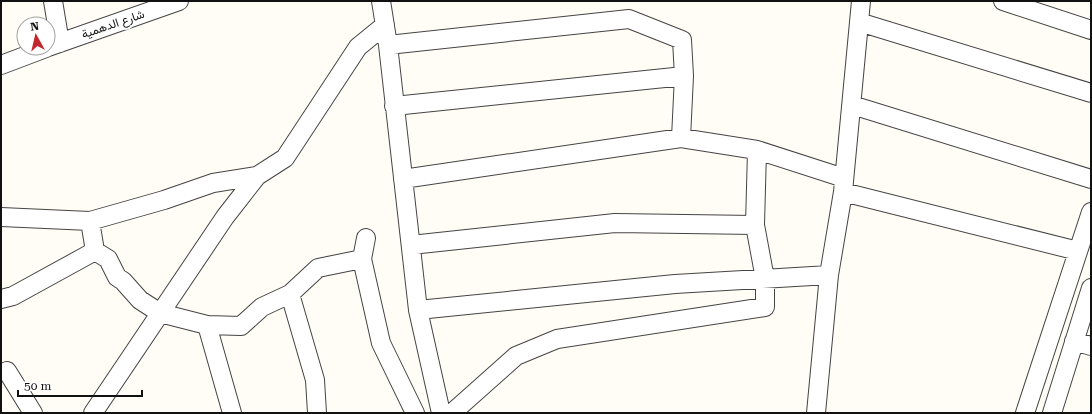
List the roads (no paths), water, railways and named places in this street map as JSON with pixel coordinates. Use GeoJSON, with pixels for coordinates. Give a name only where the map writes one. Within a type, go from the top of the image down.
{"type":"FeatureCollection","features":[{"type":"Feature","properties":{"kind":"street"},"geometry":{"type":"LineString","coordinates":[[52,16],[53,1]]}},
{"type":"Feature","properties":{"kind":"street","name":"شارع الدهمية"},"geometry":{"type":"LineString","coordinates":[[56,44],[179,1]]}},
{"type":"Feature","properties":{"kind":"street"},"geometry":{"type":"LineString","coordinates":[[381,1],[388,45],[418,310],[454,412],[516,356],[557,339],[765,307],[765,279],[755,225],[757,150]]}},
{"type":"Feature","properties":{"kind":"street"},"geometry":{"type":"LineString","coordinates":[[816,413],[829,275],[844,185],[861,1]]}},
{"type":"Feature","properties":{"kind":"street"},"geometry":{"type":"LineString","coordinates":[[1003,1],[1091,30]]}},
{"type":"Feature","properties":{"kind":"street"},"geometry":{"type":"LineString","coordinates":[[388,45],[629,19],[682,40],[684,76],[681,138]]}},
{"type":"Feature","properties":{"kind":"street"},"geometry":{"type":"LineString","coordinates":[[859,22],[1091,93]]}},
{"type":"Feature","properties":{"kind":"street"},"geometry":{"type":"LineString","coordinates":[[93,413],[225,217],[257,176],[285,158],[358,47],[385,25]]}},
{"type":"Feature","properties":{"kind":"street","name":"شارع الدهمية"},"geometry":{"type":"LineString","coordinates":[[1,65],[25,56]]}},
{"type":"Feature","properties":{"kind":"street"},"geometry":{"type":"LineString","coordinates":[[394,106],[684,76]]}},
{"type":"Feature","properties":{"kind":"street"},"geometry":{"type":"LineString","coordinates":[[852,105],[1091,179]]}},
{"type":"Feature","properties":{"kind":"street"},"geometry":{"type":"LineString","coordinates":[[402,179],[681,138],[757,150],[844,185],[1078,251]]}},
{"type":"Feature","properties":{"kind":"street"},"geometry":{"type":"LineString","coordinates":[[1,217],[90,221],[164,200],[214,183],[257,176]]}},
{"type":"Feature","properties":{"kind":"street"},"geometry":{"type":"LineString","coordinates":[[1025,413],[1091,212]]}},
{"type":"Feature","properties":{"kind":"street"},"geometry":{"type":"LineString","coordinates":[[90,221],[95,251],[108,259],[117,277],[123,281],[140,300],[160,313],[207,325],[240,326],[262,307],[290,294],[318,268],[362,259]]}},
{"type":"Feature","properties":{"kind":"street"},"geometry":{"type":"LineString","coordinates":[[411,245],[615,223],[755,225]]}},
{"type":"Feature","properties":{"kind":"street"},"geometry":{"type":"LineString","coordinates":[[366,238],[362,259],[381,343],[415,413]]}},
{"type":"Feature","properties":{"kind":"street"},"geometry":{"type":"LineString","coordinates":[[1,299],[13,296],[95,251]]}},
{"type":"Feature","properties":{"kind":"street"},"geometry":{"type":"LineString","coordinates":[[418,310],[675,284],[829,275]]}},
{"type":"Feature","properties":{"kind":"street"},"geometry":{"type":"LineString","coordinates":[[1052,413],[1083,344],[1091,288]]}},
{"type":"Feature","properties":{"kind":"street"},"geometry":{"type":"LineString","coordinates":[[290,294],[315,380],[317,413]]}},
{"type":"Feature","properties":{"kind":"street"},"geometry":{"type":"LineString","coordinates":[[207,325],[232,413]]}},
{"type":"Feature","properties":{"kind":"street"},"geometry":{"type":"LineString","coordinates":[[7,371],[32,413]]}}]}
